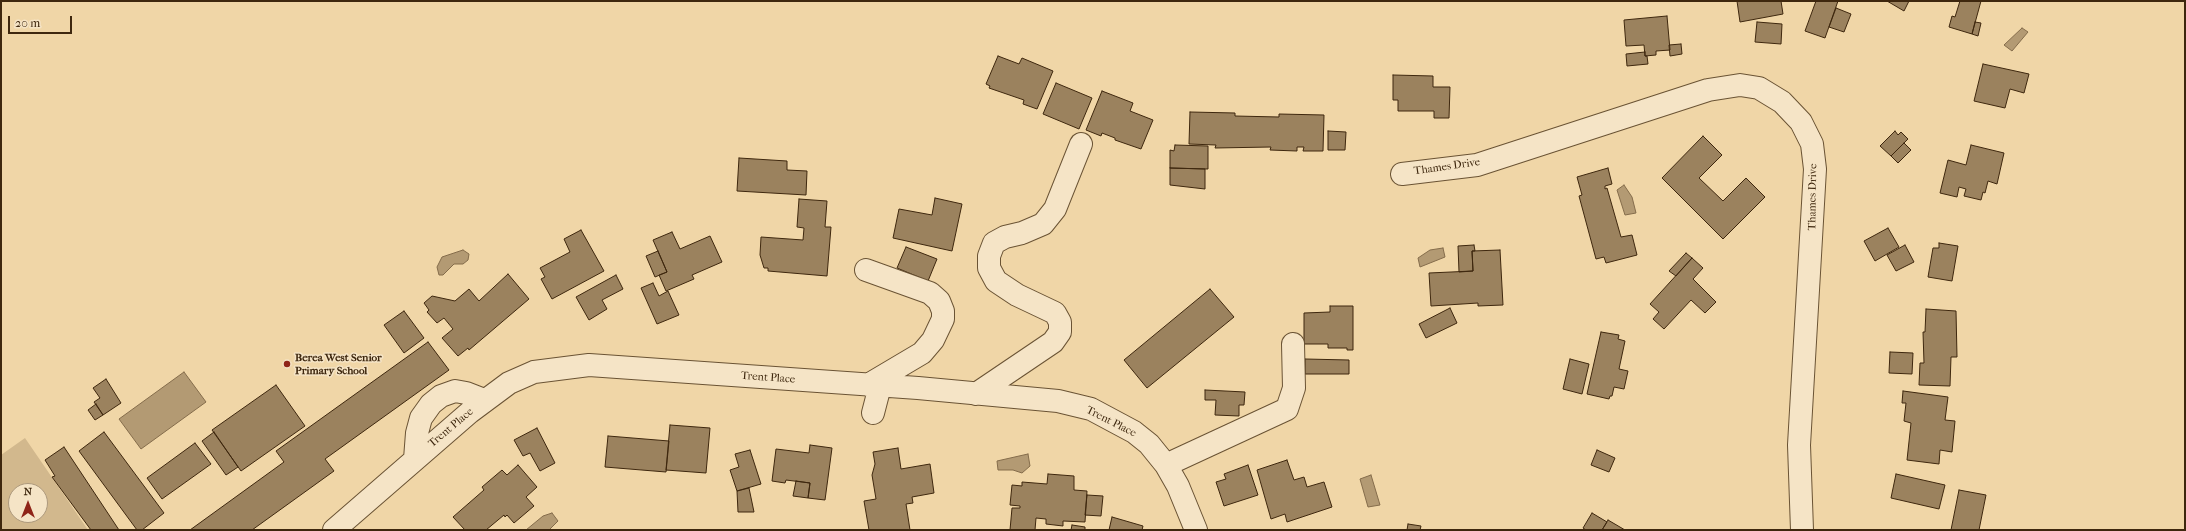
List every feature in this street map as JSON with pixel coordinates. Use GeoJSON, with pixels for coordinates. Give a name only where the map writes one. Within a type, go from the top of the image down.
{"type":"FeatureCollection","features":[{"type":"Feature","properties":{"kind":"street","name":"Thames Drive"},"geometry":{"type":"LineString","coordinates":[[1402,174],[1477,165],[1708,90],[1740,85],[1759,88],[1782,102],[1801,122],[1812,144],[1815,169],[1799,445],[1802,530]]}},
{"type":"Feature","properties":{"kind":"street"},"geometry":{"type":"LineString","coordinates":[[976,394],[1053,342],[1060,332],[1060,322],[1055,313],[1017,295],[996,281],[989,268],[989,256],[994,244],[1005,237],[1022,233],[1043,224],[1055,208],[1081,144]]}},
{"type":"Feature","properties":{"kind":"street"},"geometry":{"type":"LineString","coordinates":[[866,270],[930,293],[939,301],[943,310],[943,319],[933,340],[922,353],[874,385],[873,413]]}},
{"type":"Feature","properties":{"kind":"street"},"geometry":{"type":"LineString","coordinates":[[1166,465],[1287,409],[1294,388],[1293,344]]}},
{"type":"Feature","properties":{"kind":"street","name":"Trent Place"},"geometry":{"type":"LineString","coordinates":[[334,530],[415,458],[484,400],[509,383],[534,372],[589,366],[874,385],[1058,401],[1091,409],[1134,432],[1149,444],[1166,465],[1178,486],[1196,530]]}},
{"type":"Feature","properties":{"kind":"street"},"geometry":{"type":"LineString","coordinates":[[415,458],[417,433],[422,418],[431,404],[441,396],[455,392],[466,393],[484,400]]}},
{"type":"Feature","properties":{"kind":"shaded area"},"geometry":{"type":"Polygon","coordinates":[[[2022,28],[2028,32],[2012,51],[2004,45],[2022,28]]]}},
{"type":"Feature","properties":{"kind":"shaded area"},"geometry":{"type":"Polygon","coordinates":[[[1624,185],[1632,197],[1636,213],[1625,215],[1617,190],[1624,185]]]}},
{"type":"Feature","properties":{"kind":"shaded area"},"geometry":{"type":"Polygon","coordinates":[[[1443,248],[1445,257],[1420,267],[1418,258],[1430,250],[1443,248]]]}},
{"type":"Feature","properties":{"kind":"shaded area"},"geometry":{"type":"Polygon","coordinates":[[[463,250],[469,254],[468,260],[463,264],[454,264],[443,275],[439,275],[437,267],[442,257],[463,250]]]}},
{"type":"Feature","properties":{"kind":"shaded area"},"geometry":{"type":"Polygon","coordinates":[[[184,372],[206,402],[141,449],[119,419],[184,372]]]}},
{"type":"Feature","properties":{"kind":"shaded area"},"geometry":{"type":"Polygon","coordinates":[[[25,438],[88,530],[1,530],[1,455],[25,438]]]}},
{"type":"Feature","properties":{"kind":"shaded area"},"geometry":{"type":"Polygon","coordinates":[[[1028,454],[1030,466],[1022,473],[1013,470],[998,470],[997,461],[1028,454]]]}},
{"type":"Feature","properties":{"kind":"shaded area"},"geometry":{"type":"Polygon","coordinates":[[[1371,475],[1380,505],[1368,507],[1360,479],[1371,475]]]}},
{"type":"Feature","properties":{"kind":"shaded area"},"geometry":{"type":"Polygon","coordinates":[[[552,513],[558,521],[549,530],[526,530],[543,516],[552,513]]]}},
{"type":"Feature","properties":{"kind":"building"},"geometry":{"type":"Polygon","coordinates":[[[1737,1],[1781,1],[1783,14],[1740,22],[1737,1]]]}},
{"type":"Feature","properties":{"kind":"building"},"geometry":{"type":"Polygon","coordinates":[[[1816,1],[1838,1],[1825,38],[1805,31],[1816,1]]]}},
{"type":"Feature","properties":{"kind":"building"},"geometry":{"type":"Polygon","coordinates":[[[1887,1],[1909,1],[1904,11],[1887,1]]]}},
{"type":"Feature","properties":{"kind":"building"},"geometry":{"type":"Polygon","coordinates":[[[1960,1],[1981,1],[1972,34],[1949,27],[1952,16],[1955,17],[1960,1]]]}},
{"type":"Feature","properties":{"kind":"building"},"geometry":{"type":"Polygon","coordinates":[[[1836,8],[1851,14],[1844,32],[1829,27],[1836,8]]]}},
{"type":"Feature","properties":{"kind":"building"},"geometry":{"type":"Polygon","coordinates":[[[1667,16],[1670,50],[1656,51],[1656,55],[1645,56],[1644,45],[1626,46],[1624,20],[1667,16]]]}},
{"type":"Feature","properties":{"kind":"building"},"geometry":{"type":"Polygon","coordinates":[[[1757,22],[1782,24],[1781,44],[1755,42],[1757,22]]]}},
{"type":"Feature","properties":{"kind":"building"},"geometry":{"type":"Polygon","coordinates":[[[1975,22],[1981,23],[1978,36],[1972,34],[1975,22]]]}},
{"type":"Feature","properties":{"kind":"building"},"geometry":{"type":"Polygon","coordinates":[[[1681,44],[1682,54],[1670,56],[1669,45],[1681,44]]]}},
{"type":"Feature","properties":{"kind":"building"},"geometry":{"type":"Polygon","coordinates":[[[1645,52],[1648,64],[1627,66],[1626,54],[1645,52]]]}},
{"type":"Feature","properties":{"kind":"building"},"geometry":{"type":"Polygon","coordinates":[[[998,56],[1019,64],[1022,58],[1053,71],[1037,109],[1023,104],[1024,100],[989,88],[990,86],[986,84],[998,56]]]}},
{"type":"Feature","properties":{"kind":"building"},"geometry":{"type":"Polygon","coordinates":[[[1983,64],[2029,74],[2024,93],[2010,89],[2005,108],[1974,101],[1983,64]]]}},
{"type":"Feature","properties":{"kind":"building"},"geometry":{"type":"Polygon","coordinates":[[[1393,75],[1433,76],[1433,87],[1450,87],[1449,118],[1434,118],[1434,111],[1398,111],[1398,100],[1393,100],[1393,75]]]}},
{"type":"Feature","properties":{"kind":"building"},"geometry":{"type":"Polygon","coordinates":[[[1056,83],[1092,98],[1079,129],[1043,114],[1056,83]]]}},
{"type":"Feature","properties":{"kind":"building"},"geometry":{"type":"Polygon","coordinates":[[[1102,91],[1133,103],[1130,111],[1153,120],[1141,149],[1115,140],[1115,138],[1102,133],[1101,136],[1086,130],[1102,91]]]}},
{"type":"Feature","properties":{"kind":"building"},"geometry":{"type":"Polygon","coordinates":[[[1190,112],[1235,113],[1235,116],[1279,117],[1279,114],[1324,115],[1323,151],[1303,151],[1304,147],[1297,147],[1297,151],[1270,150],[1271,147],[1215,148],[1216,145],[1189,144],[1190,112]]]}},
{"type":"Feature","properties":{"kind":"building"},"geometry":{"type":"Polygon","coordinates":[[[1328,131],[1346,132],[1345,150],[1328,150],[1328,131]]]}},
{"type":"Feature","properties":{"kind":"building"},"geometry":{"type":"Polygon","coordinates":[[[1895,131],[1898,135],[1901,132],[1908,139],[1891,156],[1880,146],[1895,131]]]}},
{"type":"Feature","properties":{"kind":"building"},"geometry":{"type":"Polygon","coordinates":[[[1703,136],[1722,155],[1699,178],[1723,201],[1746,178],[1765,197],[1723,239],[1662,178],[1703,136]]]}},
{"type":"Feature","properties":{"kind":"building"},"geometry":{"type":"Polygon","coordinates":[[[1904,143],[1911,150],[1898,163],[1891,156],[1904,143]]]}},
{"type":"Feature","properties":{"kind":"building"},"geometry":{"type":"Polygon","coordinates":[[[1175,145],[1208,146],[1208,169],[1170,168],[1170,150],[1174,151],[1175,145]]]}},
{"type":"Feature","properties":{"kind":"building"},"geometry":{"type":"Polygon","coordinates":[[[1971,145],[2004,153],[1997,184],[1988,181],[1985,193],[1983,192],[1981,200],[1964,196],[1966,189],[1959,187],[1957,197],[1940,193],[1948,160],[1966,165],[1971,145]]]}},
{"type":"Feature","properties":{"kind":"building"},"geometry":{"type":"Polygon","coordinates":[[[739,158],[787,161],[787,170],[807,171],[806,195],[737,191],[739,158]]]}},
{"type":"Feature","properties":{"kind":"building"},"geometry":{"type":"Polygon","coordinates":[[[1170,168],[1205,169],[1205,189],[1170,185],[1170,168]]]}},
{"type":"Feature","properties":{"kind":"building"},"geometry":{"type":"Polygon","coordinates":[[[1608,168],[1612,184],[1605,186],[1605,189],[1607,188],[1621,237],[1632,235],[1637,255],[1606,263],[1604,257],[1596,259],[1579,196],[1582,195],[1577,177],[1608,168]]]}},
{"type":"Feature","properties":{"kind":"building"},"geometry":{"type":"Polygon","coordinates":[[[935,198],[962,204],[952,251],[893,238],[899,209],[932,215],[935,198]]]}},
{"type":"Feature","properties":{"kind":"building"},"geometry":{"type":"Polygon","coordinates":[[[799,199],[827,201],[825,227],[831,227],[827,276],[768,271],[768,268],[764,268],[760,255],[761,237],[803,240],[804,228],[797,227],[799,199]]]}},
{"type":"Feature","properties":{"kind":"building"},"geometry":{"type":"Polygon","coordinates":[[[1888,228],[1899,247],[1875,261],[1864,241],[1888,228]]]}},
{"type":"Feature","properties":{"kind":"building"},"geometry":{"type":"Polygon","coordinates":[[[581,230],[604,271],[552,299],[541,279],[545,277],[540,268],[570,252],[564,239],[581,230]]]}},
{"type":"Feature","properties":{"kind":"building"},"geometry":{"type":"Polygon","coordinates":[[[672,232],[680,249],[710,236],[722,262],[692,275],[694,279],[666,291],[659,275],[667,272],[653,240],[672,232]]]}},
{"type":"Feature","properties":{"kind":"building"},"geometry":{"type":"Polygon","coordinates":[[[1939,243],[1958,246],[1952,281],[1928,277],[1933,248],[1939,248],[1939,243]]]}},
{"type":"Feature","properties":{"kind":"building"},"geometry":{"type":"Polygon","coordinates":[[[1474,245],[1475,251],[1472,251],[1473,271],[1459,272],[1458,246],[1474,245]]]}},
{"type":"Feature","properties":{"kind":"building"},"geometry":{"type":"Polygon","coordinates":[[[1905,245],[1914,262],[1896,271],[1887,255],[1905,245]]]}},
{"type":"Feature","properties":{"kind":"building"},"geometry":{"type":"Polygon","coordinates":[[[906,247],[937,259],[928,281],[897,268],[906,247]]]}},
{"type":"Feature","properties":{"kind":"building"},"geometry":{"type":"Polygon","coordinates":[[[1500,250],[1503,305],[1478,306],[1478,303],[1431,306],[1429,273],[1473,271],[1472,251],[1500,250]]]}},
{"type":"Feature","properties":{"kind":"building"},"geometry":{"type":"Polygon","coordinates":[[[658,251],[667,272],[655,277],[646,256],[658,251]]]}},
{"type":"Feature","properties":{"kind":"building"},"geometry":{"type":"Polygon","coordinates":[[[1686,253],[1692,258],[1676,276],[1669,271],[1686,253]]]}},
{"type":"Feature","properties":{"kind":"building"},"geometry":{"type":"Polygon","coordinates":[[[1692,258],[1703,268],[1693,279],[1716,302],[1705,313],[1691,300],[1664,329],[1653,319],[1659,312],[1650,304],[1692,258]]]}},
{"type":"Feature","properties":{"kind":"building"},"geometry":{"type":"Polygon","coordinates":[[[508,274],[529,299],[469,350],[468,348],[458,356],[442,338],[453,329],[444,318],[437,323],[427,312],[429,310],[424,303],[432,296],[455,301],[469,289],[479,301],[508,274]]]}},
{"type":"Feature","properties":{"kind":"building"},"geometry":{"type":"Polygon","coordinates":[[[616,275],[623,289],[602,300],[607,309],[589,320],[576,297],[616,275]]]}},
{"type":"Feature","properties":{"kind":"building"},"geometry":{"type":"Polygon","coordinates":[[[653,283],[659,296],[668,291],[679,315],[657,324],[641,288],[653,283]]]}},
{"type":"Feature","properties":{"kind":"building"},"geometry":{"type":"Polygon","coordinates":[[[1210,289],[1234,317],[1147,388],[1124,360],[1210,289]]]}},
{"type":"Feature","properties":{"kind":"building"},"geometry":{"type":"Polygon","coordinates":[[[1330,306],[1353,306],[1353,350],[1347,350],[1347,348],[1328,348],[1328,344],[1304,344],[1304,313],[1330,312],[1330,306]]]}},
{"type":"Feature","properties":{"kind":"building"},"geometry":{"type":"Polygon","coordinates":[[[1450,308],[1457,323],[1426,338],[1419,324],[1450,308]]]}},
{"type":"Feature","properties":{"kind":"building"},"geometry":{"type":"Polygon","coordinates":[[[1926,309],[1956,311],[1957,357],[1951,357],[1950,386],[1919,385],[1920,363],[1924,363],[1923,332],[1925,332],[1926,309]]]}},
{"type":"Feature","properties":{"kind":"building"},"geometry":{"type":"Polygon","coordinates":[[[404,311],[424,338],[404,353],[384,325],[404,311]]]}},
{"type":"Feature","properties":{"kind":"building"},"geometry":{"type":"Polygon","coordinates":[[[1601,332],[1619,335],[1618,339],[1625,341],[1619,369],[1628,371],[1624,389],[1614,387],[1612,396],[1610,396],[1609,399],[1587,394],[1601,332]]]}},
{"type":"Feature","properties":{"kind":"building"},"geometry":{"type":"Polygon","coordinates":[[[428,342],[449,370],[325,459],[334,471],[252,530],[190,530],[284,462],[276,451],[428,342]]]}},
{"type":"Feature","properties":{"kind":"building"},"geometry":{"type":"Polygon","coordinates":[[[1890,352],[1913,353],[1912,374],[1889,373],[1890,352]]]}},
{"type":"Feature","properties":{"kind":"building"},"geometry":{"type":"Polygon","coordinates":[[[1305,359],[1349,360],[1349,374],[1305,374],[1305,359]]]}},
{"type":"Feature","properties":{"kind":"building"},"geometry":{"type":"Polygon","coordinates":[[[1570,359],[1589,364],[1582,394],[1563,389],[1570,359]]]}},
{"type":"Feature","properties":{"kind":"building"},"geometry":{"type":"Polygon","coordinates":[[[106,379],[121,403],[103,415],[94,402],[100,398],[93,388],[106,379]]]}},
{"type":"Feature","properties":{"kind":"building"},"geometry":{"type":"Polygon","coordinates":[[[276,385],[305,426],[241,471],[212,430],[276,385]]]}},
{"type":"Feature","properties":{"kind":"building"},"geometry":{"type":"Polygon","coordinates":[[[1205,390],[1245,392],[1244,405],[1239,405],[1239,416],[1215,415],[1216,400],[1205,400],[1205,390]]]}},
{"type":"Feature","properties":{"kind":"building"},"geometry":{"type":"Polygon","coordinates":[[[1903,391],[1948,397],[1945,420],[1955,421],[1952,452],[1940,450],[1939,464],[1907,460],[1911,423],[1904,421],[1906,403],[1902,403],[1903,391]]]}},
{"type":"Feature","properties":{"kind":"building"},"geometry":{"type":"Polygon","coordinates":[[[96,404],[103,415],[95,420],[88,410],[96,404]]]}},
{"type":"Feature","properties":{"kind":"building"},"geometry":{"type":"Polygon","coordinates":[[[670,425],[710,428],[706,473],[666,470],[670,425]]]}},
{"type":"Feature","properties":{"kind":"building"},"geometry":{"type":"Polygon","coordinates":[[[537,428],[555,463],[540,471],[530,453],[523,456],[514,440],[537,428]]]}},
{"type":"Feature","properties":{"kind":"building"},"geometry":{"type":"Polygon","coordinates":[[[104,432],[164,513],[142,530],[137,530],[79,451],[104,432]]]}},
{"type":"Feature","properties":{"kind":"building"},"geometry":{"type":"Polygon","coordinates":[[[214,432],[238,467],[226,475],[202,441],[214,432]]]}},
{"type":"Feature","properties":{"kind":"building"},"geometry":{"type":"Polygon","coordinates":[[[608,436],[669,441],[666,472],[605,467],[608,436]]]}},
{"type":"Feature","properties":{"kind":"building"},"geometry":{"type":"Polygon","coordinates":[[[195,443],[211,464],[162,499],[147,478],[195,443]]]}},
{"type":"Feature","properties":{"kind":"building"},"geometry":{"type":"Polygon","coordinates":[[[810,445],[832,448],[825,500],[808,498],[810,483],[786,480],[785,483],[772,481],[776,449],[809,453],[810,445]]]}},
{"type":"Feature","properties":{"kind":"building"},"geometry":{"type":"Polygon","coordinates":[[[64,447],[119,530],[91,530],[52,477],[55,476],[45,460],[64,447]]]}},
{"type":"Feature","properties":{"kind":"building"},"geometry":{"type":"Polygon","coordinates":[[[898,448],[901,469],[930,464],[934,493],[912,497],[913,503],[906,504],[910,530],[869,530],[864,501],[876,499],[872,475],[875,464],[873,452],[898,448]]]}},
{"type":"Feature","properties":{"kind":"building"},"geometry":{"type":"Polygon","coordinates":[[[750,450],[761,484],[737,491],[730,470],[739,467],[735,454],[750,450]]]}},
{"type":"Feature","properties":{"kind":"building"},"geometry":{"type":"Polygon","coordinates":[[[1597,450],[1615,458],[1609,472],[1591,465],[1597,450]]]}},
{"type":"Feature","properties":{"kind":"building"},"geometry":{"type":"Polygon","coordinates":[[[1287,460],[1294,480],[1304,477],[1307,487],[1324,482],[1332,507],[1287,522],[1285,514],[1271,519],[1257,470],[1287,460]]]}},
{"type":"Feature","properties":{"kind":"building"},"geometry":{"type":"Polygon","coordinates":[[[518,465],[537,487],[526,497],[534,506],[514,523],[507,515],[505,517],[504,515],[486,530],[465,530],[453,517],[484,490],[482,487],[502,470],[507,475],[518,465]]]}},
{"type":"Feature","properties":{"kind":"building"},"geometry":{"type":"Polygon","coordinates":[[[1248,465],[1258,495],[1224,506],[1216,482],[1226,479],[1224,474],[1248,465]]]}},
{"type":"Feature","properties":{"kind":"building"},"geometry":{"type":"Polygon","coordinates":[[[1048,474],[1074,476],[1074,490],[1087,491],[1085,522],[1063,521],[1063,526],[1046,524],[1046,519],[1036,518],[1035,530],[1010,530],[1012,508],[1020,508],[1020,506],[1010,505],[1012,485],[1022,486],[1022,482],[1047,484],[1048,474]]]}},
{"type":"Feature","properties":{"kind":"building"},"geometry":{"type":"Polygon","coordinates":[[[1896,474],[1945,485],[1939,509],[1891,498],[1896,474]]]}},
{"type":"Feature","properties":{"kind":"building"},"geometry":{"type":"Polygon","coordinates":[[[796,481],[810,483],[808,498],[793,496],[796,481]]]}},
{"type":"Feature","properties":{"kind":"building"},"geometry":{"type":"Polygon","coordinates":[[[749,488],[754,512],[738,512],[737,491],[749,488]]]}},
{"type":"Feature","properties":{"kind":"building"},"geometry":{"type":"Polygon","coordinates":[[[1959,490],[1986,495],[1979,530],[1951,530],[1959,490]]]}},
{"type":"Feature","properties":{"kind":"building"},"geometry":{"type":"Polygon","coordinates":[[[1087,495],[1103,496],[1101,516],[1085,515],[1087,495]]]}},
{"type":"Feature","properties":{"kind":"building"},"geometry":{"type":"Polygon","coordinates":[[[1592,513],[1607,522],[1602,530],[1586,530],[1583,528],[1592,513]]]}},
{"type":"Feature","properties":{"kind":"building"},"geometry":{"type":"Polygon","coordinates":[[[1112,517],[1143,526],[1142,530],[1109,530],[1112,517]]]}},
{"type":"Feature","properties":{"kind":"building"},"geometry":{"type":"Polygon","coordinates":[[[1608,520],[1625,530],[1602,530],[1608,520]]]}},
{"type":"Feature","properties":{"kind":"building"},"geometry":{"type":"Polygon","coordinates":[[[1408,524],[1421,526],[1420,530],[1407,530],[1408,524]]]}},
{"type":"Feature","properties":{"kind":"building"},"geometry":{"type":"Polygon","coordinates":[[[1072,525],[1085,527],[1085,530],[1071,530],[1072,525]]]}},
{"type":"Feature","properties":{"kind":"place","name":"Berea West Senior Primary School"},"geometry":{"type":"Point","coordinates":[287,364]}}]}
